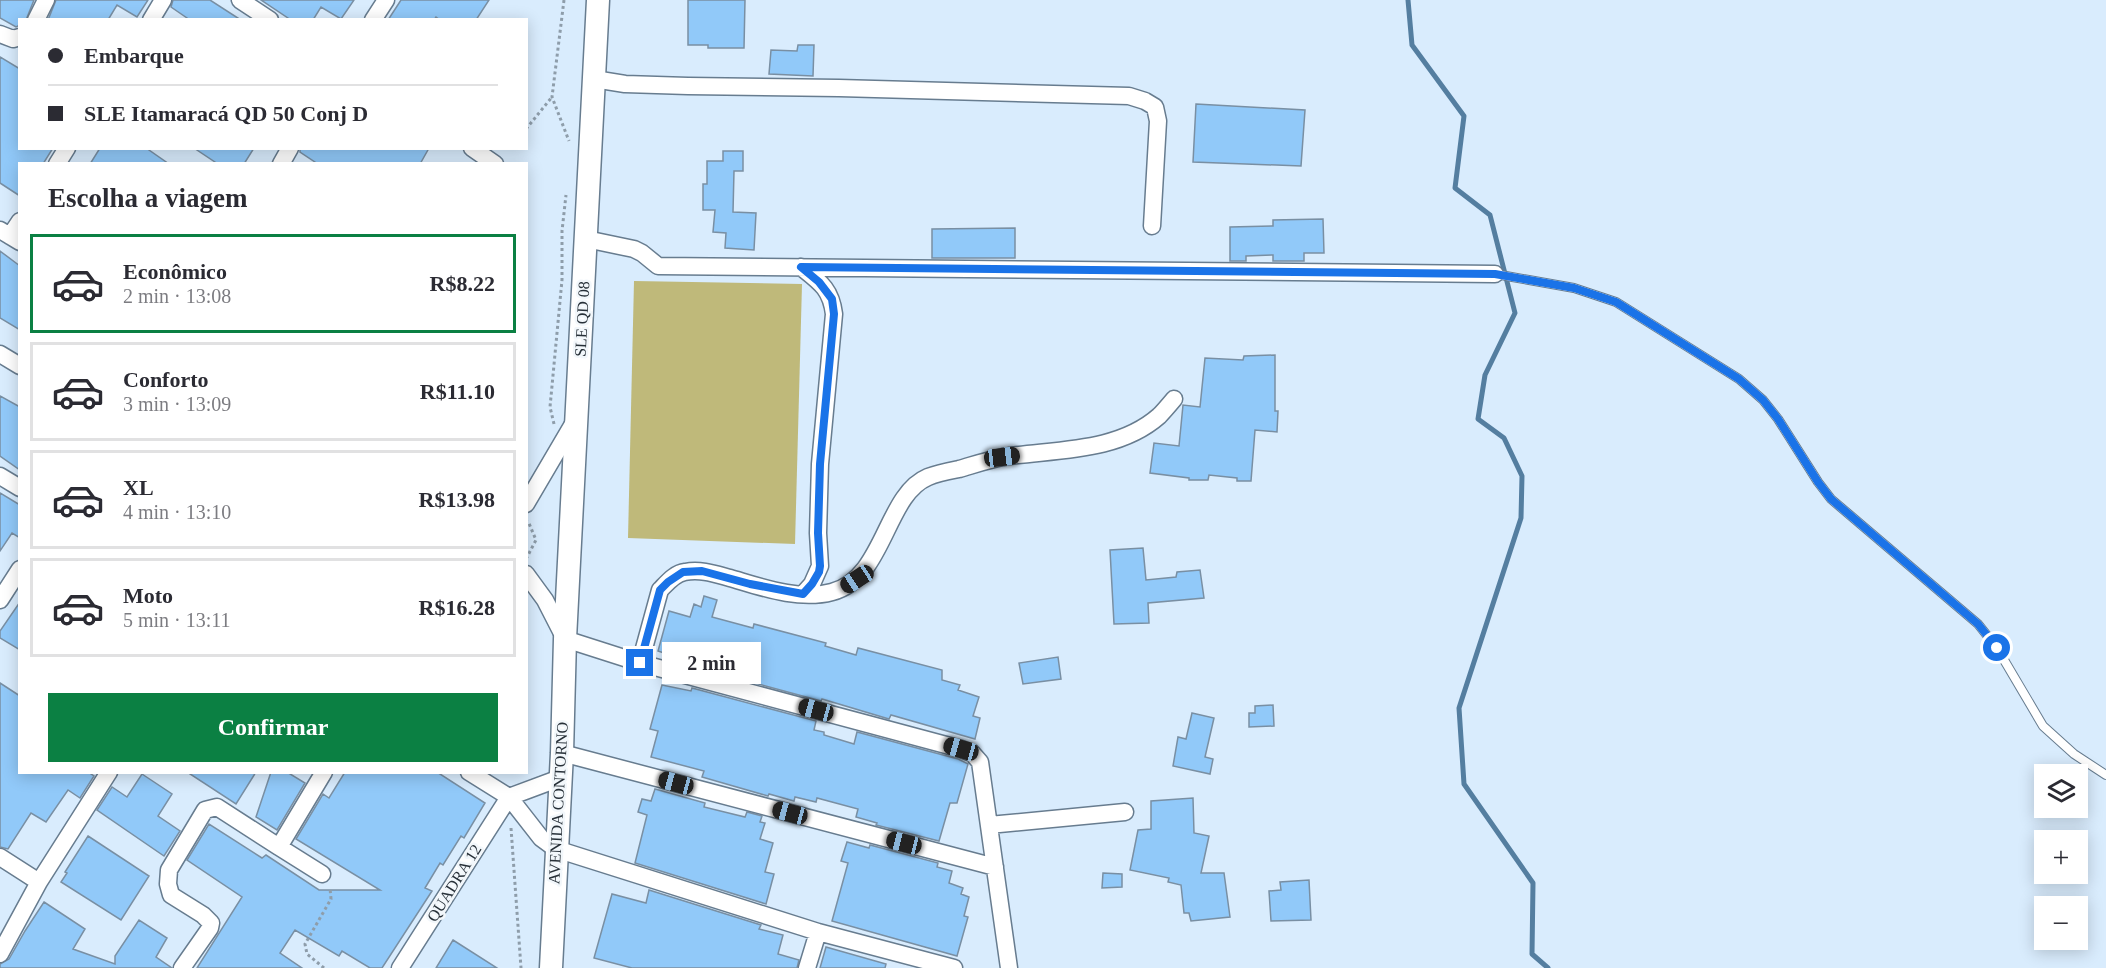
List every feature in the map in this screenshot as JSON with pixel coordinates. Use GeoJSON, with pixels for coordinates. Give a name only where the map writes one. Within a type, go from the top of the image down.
{"type":"FeatureCollection","features":[{"type":"Feature","properties":{"kind":"street"},"geometry":{"type":"LineString","coordinates":[[37,18],[46,0]]}},
{"type":"Feature","properties":{"kind":"street"},"geometry":{"type":"LineString","coordinates":[[152,18],[163,0]]}},
{"type":"Feature","properties":{"kind":"street"},"geometry":{"type":"LineString","coordinates":[[240,0],[267,18]]}},
{"type":"Feature","properties":{"kind":"street"},"geometry":{"type":"LineString","coordinates":[[374,18],[386,0]]}},
{"type":"Feature","properties":{"kind":"street","name":"SLE QD 08"},"geometry":{"type":"LineString","coordinates":[[565,639],[598,0]]}},
{"type":"Feature","properties":{"kind":"street"},"geometry":{"type":"LineString","coordinates":[[0,34],[13,39],[18,38]]}},
{"type":"Feature","properties":{"kind":"street"},"geometry":{"type":"LineString","coordinates":[[594,79],[625,84],[1129,96],[1155,107],[1158,121],[1152,226]]}},
{"type":"Feature","properties":{"kind":"street"},"geometry":{"type":"LineString","coordinates":[[475,150],[492,162]]}},
{"type":"Feature","properties":{"kind":"street"},"geometry":{"type":"LineString","coordinates":[[586,238],[634,249],[658,266],[1495,274]]}},
{"type":"Feature","properties":{"kind":"street"},"geometry":{"type":"LineString","coordinates":[[801,267],[819,282],[832,299],[834,314],[820,464],[818,533],[820,566],[812,584],[803,594]]}},
{"type":"Feature","properties":{"kind":"street"},"geometry":{"type":"LineString","coordinates":[[0,354],[18,365]]}},
{"type":"Feature","properties":{"kind":"street"},"geometry":{"type":"LineString","coordinates":[[640,663],[660,590],[683,572],[702,571],[750,584],[803,594],[818,595],[833,592],[857,579],[913,487],[928,477],[1002,457],[1091,446],[1116,439],[1139,429],[1158,417],[1174,399]]}},
{"type":"Feature","properties":{"kind":"street"},"geometry":{"type":"LineString","coordinates":[[528,501],[577,418]]}},
{"type":"Feature","properties":{"kind":"street"},"geometry":{"type":"LineString","coordinates":[[0,476],[18,487]]}},
{"type":"Feature","properties":{"kind":"street"},"geometry":{"type":"LineString","coordinates":[[0,600],[18,572]]}},
{"type":"Feature","properties":{"kind":"street"},"geometry":{"type":"LineString","coordinates":[[528,577],[545,600],[565,639],[640,663],[972,753],[980,762],[1009,968]]}},
{"type":"Feature","properties":{"kind":"street","name":"AVENIDA CONTORNO"},"geometry":{"type":"LineString","coordinates":[[554,967],[556,849],[562,753],[565,639]]}},
{"type":"Feature","properties":{"kind":"street"},"geometry":{"type":"LineString","coordinates":[[562,753],[995,867]]}},
{"type":"Feature","properties":{"kind":"street"},"geometry":{"type":"LineString","coordinates":[[0,954],[39,882],[108,774]]}},
{"type":"Feature","properties":{"kind":"street"},"geometry":{"type":"LineString","coordinates":[[279,847],[323,774]]}},
{"type":"Feature","properties":{"kind":"street"},"geometry":{"type":"LineString","coordinates":[[472,774],[509,797],[541,838],[556,849],[818,932],[954,968]]}},
{"type":"Feature","properties":{"kind":"street"},"geometry":{"type":"LineString","coordinates":[[509,797],[560,778]]}},
{"type":"Feature","properties":{"kind":"street","name":"QUADRA 12"},"geometry":{"type":"LineString","coordinates":[[400,968],[509,797]]}},
{"type":"Feature","properties":{"kind":"street"},"geometry":{"type":"LineString","coordinates":[[182,968],[210,928],[211,923],[203,915],[171,895],[168,884],[169,870],[205,810],[217,807],[322,874]]}},
{"type":"Feature","properties":{"kind":"street"},"geometry":{"type":"LineString","coordinates":[[989,825],[1125,812]]}},
{"type":"Feature","properties":{"kind":"street"},"geometry":{"type":"LineString","coordinates":[[0,857],[39,882]]}},
{"type":"Feature","properties":{"kind":"street"},"geometry":{"type":"LineString","coordinates":[[807,968],[818,932]]}},
{"type":"Feature","properties":{"kind":"lane"},"geometry":{"type":"LineString","coordinates":[[1495,274],[1574,288],[1616,302],[1739,379],[1763,400],[1778,419],[1831,499],[1978,624],[1997,648],[2043,726],[2074,754],[2106,775]]}},
{"type":"Feature","properties":{"kind":"path"},"geometry":{"type":"LineString","coordinates":[[564,0],[552,97],[570,141],[569,151]]}},
{"type":"Feature","properties":{"kind":"path"},"geometry":{"type":"LineString","coordinates":[[528,127],[552,97]]}},
{"type":"Feature","properties":{"kind":"path"},"geometry":{"type":"LineString","coordinates":[[560,450],[550,407],[562,280],[562,231],[567,192]]}},
{"type":"Feature","properties":{"kind":"path"},"geometry":{"type":"LineString","coordinates":[[528,522],[536,540],[528,555]]}},
{"type":"Feature","properties":{"kind":"path"},"geometry":{"type":"LineString","coordinates":[[509,797],[521,968]]}},
{"type":"Feature","properties":{"kind":"path"},"geometry":{"type":"LineString","coordinates":[[322,874],[328,881],[331,898],[305,944],[307,954],[324,968]]}},
{"type":"Feature","properties":{"kind":"shaded area"},"geometry":{"type":"Polygon","coordinates":[[[634,281],[802,284],[795,544],[628,538],[634,281]]]}},
{"type":"Feature","properties":{"kind":"building"},"geometry":{"type":"Polygon","coordinates":[[[0,0],[34,0],[27,18],[18,18],[18,26],[0,18],[0,0]]]}},
{"type":"Feature","properties":{"kind":"building"},"geometry":{"type":"Polygon","coordinates":[[[56,0],[148,0],[137,17],[117,5],[109,18],[49,18],[56,0]]]}},
{"type":"Feature","properties":{"kind":"building"},"geometry":{"type":"Polygon","coordinates":[[[173,0],[210,0],[238,18],[187,18],[171,7],[173,0]]]}},
{"type":"Feature","properties":{"kind":"building"},"geometry":{"type":"Polygon","coordinates":[[[261,0],[354,0],[342,18],[321,7],[314,18],[288,18],[261,0]]]}},
{"type":"Feature","properties":{"kind":"building"},"geometry":{"type":"Polygon","coordinates":[[[401,0],[489,0],[477,18],[389,18],[401,0]]]}},
{"type":"Feature","properties":{"kind":"building"},"geometry":{"type":"Polygon","coordinates":[[[688,0],[745,0],[744,48],[708,48],[708,45],[688,45],[688,0]]]}},
{"type":"Feature","properties":{"kind":"building"},"geometry":{"type":"Polygon","coordinates":[[[798,45],[814,45],[813,76],[769,74],[771,50],[797,51],[798,45]]]}},
{"type":"Feature","properties":{"kind":"building"},"geometry":{"type":"Polygon","coordinates":[[[0,57],[18,68],[18,150],[52,150],[44,162],[18,162],[18,195],[0,183],[0,57]]]}},
{"type":"Feature","properties":{"kind":"building"},"geometry":{"type":"Polygon","coordinates":[[[1196,104],[1305,110],[1301,166],[1193,162],[1196,104]]]}},
{"type":"Feature","properties":{"kind":"building"},"geometry":{"type":"Polygon","coordinates":[[[99,150],[149,150],[166,162],[91,162],[99,150]]]}},
{"type":"Feature","properties":{"kind":"building"},"geometry":{"type":"Polygon","coordinates":[[[197,150],[253,150],[245,162],[215,162],[197,150]]]}},
{"type":"Feature","properties":{"kind":"building"},"geometry":{"type":"Polygon","coordinates":[[[300,150],[428,150],[421,162],[315,162],[300,150]]]}},
{"type":"Feature","properties":{"kind":"building"},"geometry":{"type":"Polygon","coordinates":[[[723,151],[743,151],[743,171],[734,171],[733,212],[756,213],[754,250],[725,248],[726,233],[713,232],[715,210],[703,210],[703,184],[707,184],[707,161],[723,161],[723,151]]]}},
{"type":"Feature","properties":{"kind":"building"},"geometry":{"type":"Polygon","coordinates":[[[1323,219],[1324,253],[1304,253],[1304,261],[1273,261],[1273,255],[1246,256],[1246,261],[1230,261],[1230,227],[1273,226],[1273,220],[1323,219]]]}},
{"type":"Feature","properties":{"kind":"building"},"geometry":{"type":"Polygon","coordinates":[[[1015,228],[1015,258],[932,258],[932,229],[1015,228]]]}},
{"type":"Feature","properties":{"kind":"building"},"geometry":{"type":"Polygon","coordinates":[[[0,251],[18,264],[18,329],[0,318],[0,251]]]}},
{"type":"Feature","properties":{"kind":"building"},"geometry":{"type":"Polygon","coordinates":[[[1275,355],[1277,432],[1255,430],[1251,481],[1237,481],[1237,478],[1209,475],[1208,480],[1189,480],[1189,478],[1150,473],[1154,443],[1179,446],[1183,405],[1200,407],[1205,358],[1243,360],[1244,356],[1275,355]]]}},
{"type":"Feature","properties":{"kind":"building"},"geometry":{"type":"Polygon","coordinates":[[[0,396],[18,406],[18,469],[0,456],[0,396]]]}},
{"type":"Feature","properties":{"kind":"building"},"geometry":{"type":"Polygon","coordinates":[[[0,493],[18,504],[18,537],[12,533],[0,551],[0,493]]]}},
{"type":"Feature","properties":{"kind":"building"},"geometry":{"type":"Polygon","coordinates":[[[1143,548],[1146,580],[1176,577],[1177,572],[1200,570],[1204,598],[1148,603],[1149,623],[1114,624],[1110,550],[1143,548]]]}},
{"type":"Feature","properties":{"kind":"building"},"geometry":{"type":"Polygon","coordinates":[[[704,596],[717,600],[712,617],[753,628],[754,624],[826,643],[825,646],[856,655],[858,648],[942,670],[942,680],[960,685],[958,690],[979,697],[973,716],[980,718],[975,739],[891,715],[889,719],[822,699],[821,701],[699,668],[700,665],[658,651],[669,611],[690,617],[694,604],[701,607],[704,596]]]}},
{"type":"Feature","properties":{"kind":"building"},"geometry":{"type":"Polygon","coordinates":[[[18,605],[18,649],[0,638],[0,631],[18,605]]]}},
{"type":"Feature","properties":{"kind":"building"},"geometry":{"type":"Polygon","coordinates":[[[1058,657],[1061,679],[1023,684],[1019,663],[1058,657]]]}},
{"type":"Feature","properties":{"kind":"building"},"geometry":{"type":"Polygon","coordinates":[[[0,683],[18,695],[18,774],[91,774],[94,776],[80,798],[68,790],[46,822],[31,813],[8,849],[0,847],[0,683]]]}},
{"type":"Feature","properties":{"kind":"building"},"geometry":{"type":"Polygon","coordinates":[[[662,685],[691,691],[692,688],[816,721],[814,730],[854,744],[857,732],[958,759],[968,764],[957,803],[950,803],[939,841],[876,825],[877,823],[856,817],[858,809],[817,798],[816,802],[795,797],[794,801],[769,794],[768,796],[702,777],[704,771],[651,757],[658,731],[650,729],[662,685]]]}},
{"type":"Feature","properties":{"kind":"building"},"geometry":{"type":"Polygon","coordinates":[[[1273,705],[1274,726],[1249,727],[1249,713],[1255,713],[1255,706],[1273,705]]]}},
{"type":"Feature","properties":{"kind":"building"},"geometry":{"type":"Polygon","coordinates":[[[1192,713],[1214,718],[1205,757],[1213,759],[1210,774],[1173,766],[1178,737],[1186,739],[1192,713]]]}},
{"type":"Feature","properties":{"kind":"building"},"geometry":{"type":"Polygon","coordinates":[[[142,774],[172,794],[158,816],[180,831],[164,856],[97,810],[112,787],[127,797],[142,774]]]}},
{"type":"Feature","properties":{"kind":"building"},"geometry":{"type":"Polygon","coordinates":[[[190,774],[255,774],[236,804],[190,774]]]}},
{"type":"Feature","properties":{"kind":"building"},"geometry":{"type":"Polygon","coordinates":[[[270,774],[290,774],[305,783],[277,830],[256,817],[270,774]]]}},
{"type":"Feature","properties":{"kind":"building"},"geometry":{"type":"Polygon","coordinates":[[[344,774],[440,774],[485,803],[464,838],[461,836],[443,865],[440,863],[425,888],[432,891],[382,968],[370,968],[342,951],[339,956],[295,930],[280,953],[302,968],[197,968],[242,897],[187,860],[209,824],[262,858],[266,855],[319,890],[380,890],[296,839],[323,794],[329,798],[344,774]]]}},
{"type":"Feature","properties":{"kind":"building"},"geometry":{"type":"Polygon","coordinates":[[[655,789],[705,803],[704,807],[745,817],[747,812],[762,816],[760,822],[765,823],[760,839],[773,843],[765,872],[774,874],[766,904],[635,863],[647,815],[638,812],[642,799],[651,801],[655,789]]]}},
{"type":"Feature","properties":{"kind":"building"},"geometry":{"type":"Polygon","coordinates":[[[1193,798],[1194,833],[1209,836],[1201,873],[1224,873],[1230,917],[1191,921],[1189,913],[1184,913],[1181,885],[1168,882],[1169,878],[1130,870],[1138,830],[1151,829],[1151,801],[1193,798]]]}},
{"type":"Feature","properties":{"kind":"building"},"geometry":{"type":"Polygon","coordinates":[[[88,836],[149,876],[121,920],[61,882],[88,836]]]}},
{"type":"Feature","properties":{"kind":"building"},"geometry":{"type":"Polygon","coordinates":[[[847,842],[869,848],[870,845],[938,863],[937,867],[952,871],[949,883],[963,888],[961,894],[969,897],[964,916],[968,917],[957,956],[832,921],[848,863],[841,861],[847,842]]]}},
{"type":"Feature","properties":{"kind":"building"},"geometry":{"type":"Polygon","coordinates":[[[1103,873],[1122,874],[1122,887],[1102,888],[1103,873]]]}},
{"type":"Feature","properties":{"kind":"building"},"geometry":{"type":"Polygon","coordinates":[[[1309,880],[1311,920],[1271,921],[1269,891],[1281,890],[1280,882],[1309,880]]]}},
{"type":"Feature","properties":{"kind":"building"},"geometry":{"type":"Polygon","coordinates":[[[649,890],[761,925],[759,929],[783,935],[778,954],[799,960],[797,968],[632,968],[594,958],[612,894],[646,903],[649,890]]]}},
{"type":"Feature","properties":{"kind":"building"},"geometry":{"type":"Polygon","coordinates":[[[44,902],[85,929],[73,949],[115,964],[115,956],[139,920],[167,938],[156,957],[172,968],[0,968],[0,964],[9,959],[44,902]]]}},
{"type":"Feature","properties":{"kind":"building"},"geometry":{"type":"Polygon","coordinates":[[[453,940],[497,968],[436,968],[453,940]]]}},
{"type":"Feature","properties":{"kind":"building"},"geometry":{"type":"Polygon","coordinates":[[[826,947],[886,964],[885,968],[820,968],[826,947]]]}},
{"type":"Feature","properties":{"kind":"waterway"},"geometry":{"type":"LineString","coordinates":[[1408,0],[1412,45],[1464,116],[1455,188],[1490,215],[1515,313],[1485,375],[1478,419],[1504,438],[1522,476],[1521,518],[1459,708],[1464,784],[1533,883],[1532,954],[1548,968]]}},
{"type":"Feature","properties":{"kind":"route"},"geometry":{"type":"LineString","coordinates":[[640,663],[660,590],[683,572],[702,571],[750,584],[803,594],[819,572],[820,464],[834,314],[832,299],[819,282],[801,267],[1495,274],[1574,288],[1616,302],[1739,379],[1763,400],[1778,419],[1831,499],[1978,624],[1997,648]]}}]}
